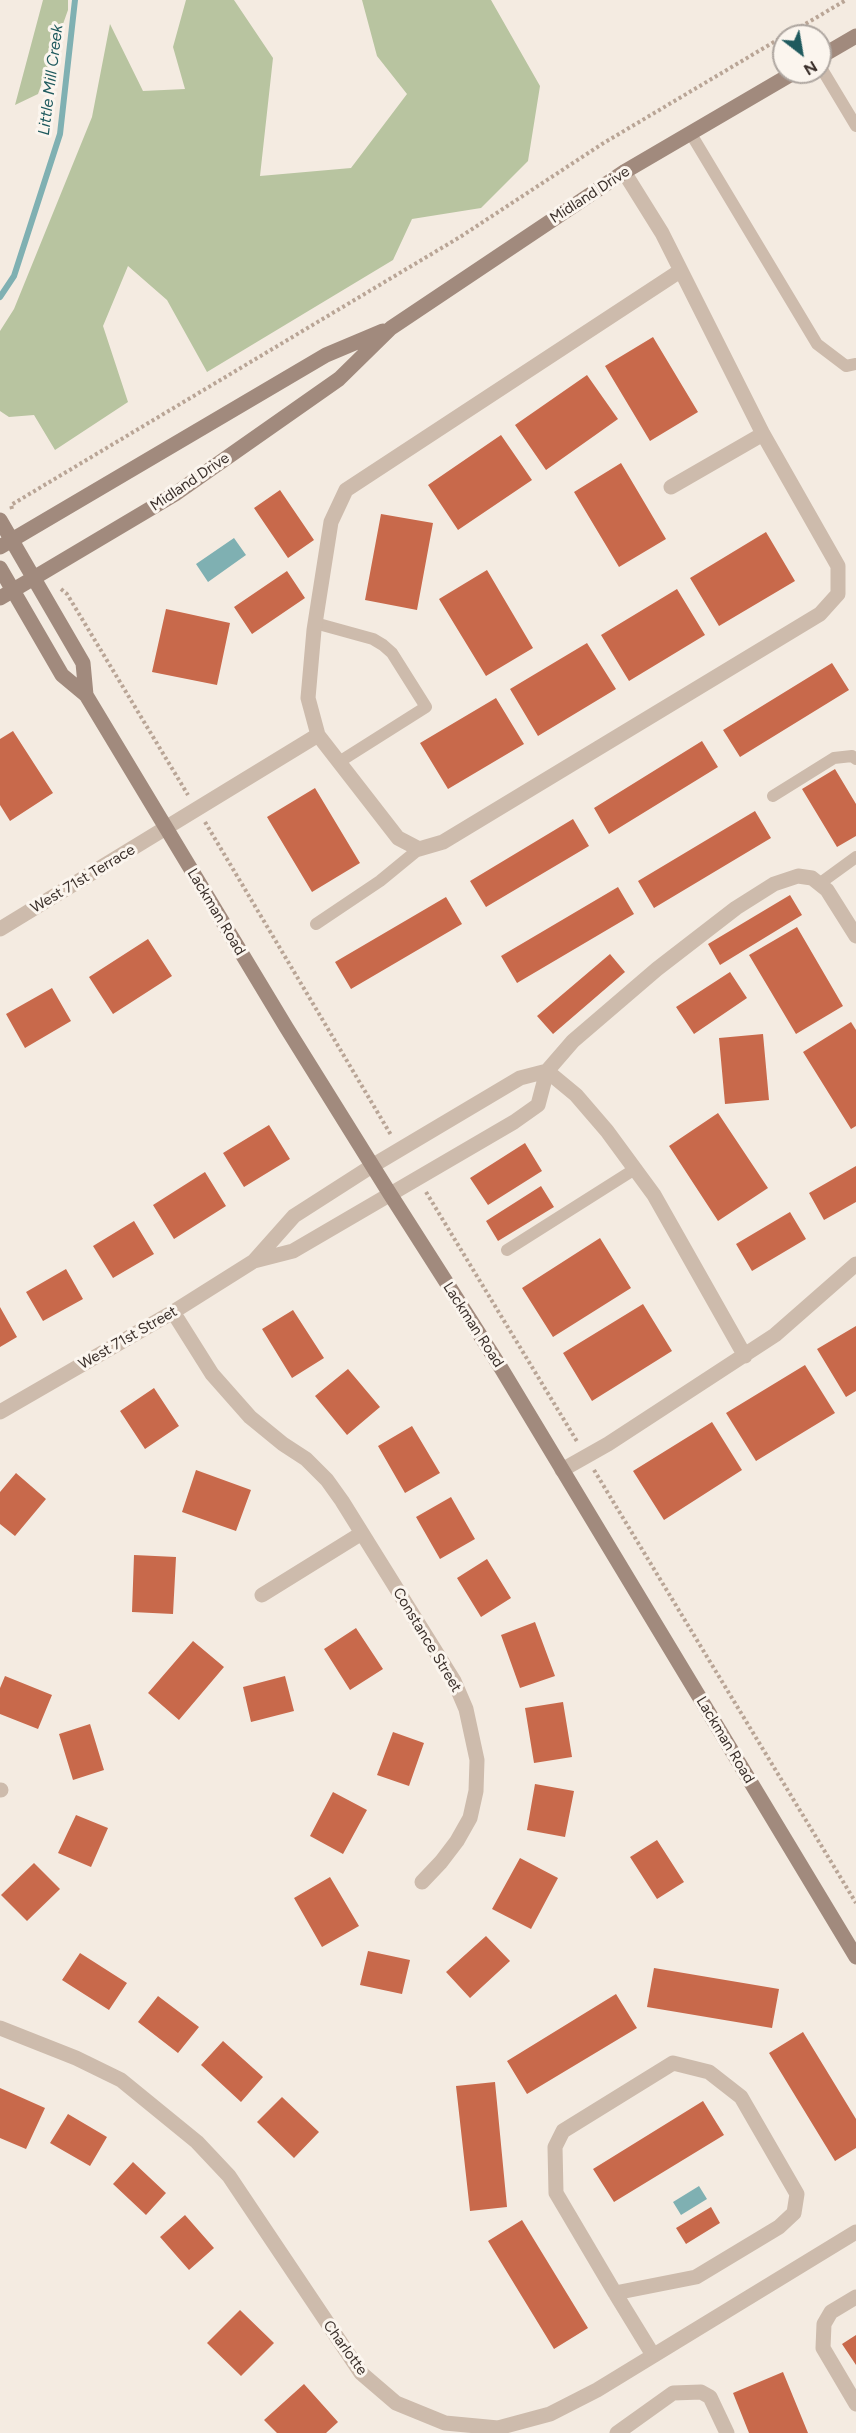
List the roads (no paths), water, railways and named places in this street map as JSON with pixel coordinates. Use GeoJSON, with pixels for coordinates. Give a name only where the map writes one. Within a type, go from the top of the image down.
{"type":"FeatureCollection","features":[{"type":"Feature","properties":{"kind":"main road"},"geometry":{"type":"LineString","coordinates":[[832,50],[856,36]]}},
{"type":"Feature","properties":{"kind":"main road","name":"Midland Drive"},"geometry":{"type":"LineString","coordinates":[[7,594],[175,494],[339,379],[391,328],[624,172],[775,84]]}},
{"type":"Feature","properties":{"kind":"main road","name":"Midland Drive"},"geometry":{"type":"LineString","coordinates":[[6,544],[326,355],[391,328]]}},
{"type":"Feature","properties":{"kind":"main road","name":"Lackman Road"},"geometry":{"type":"LineString","coordinates":[[0,520],[6,544],[34,578],[83,663],[86,695]]}},
{"type":"Feature","properties":{"kind":"main road","name":"Lackman Road"},"geometry":{"type":"LineString","coordinates":[[0,568],[7,594],[62,675],[86,695],[372,1166],[501,1368],[856,1957]]}},
{"type":"Feature","properties":{"kind":"street"},"geometry":{"type":"LineString","coordinates":[[624,172],[662,233],[763,434],[838,566],[838,594],[820,614],[443,842],[419,849],[398,838],[318,735],[308,698],[315,624],[331,522],[346,490],[680,272]]}},
{"type":"Feature","properties":{"kind":"street"},"geometry":{"type":"LineString","coordinates":[[671,487],[763,434]]}},
{"type":"Feature","properties":{"kind":"street","name":"West 71st Terrace"},"geometry":{"type":"LineString","coordinates":[[0,929],[318,735]]}},
{"type":"Feature","properties":{"kind":"street"},"geometry":{"type":"LineString","coordinates":[[745,1356],[654,1195],[607,1131],[576,1095],[547,1071],[573,1041],[657,969],[736,908],[774,885],[798,876],[812,878],[827,890],[856,936]]}},
{"type":"Feature","properties":{"kind":"street","name":"West 71st Street"},"geometry":{"type":"LineString","coordinates":[[0,1412],[173,1312],[254,1261],[294,1216],[372,1166],[520,1078],[547,1071],[538,1105],[514,1122],[292,1251],[254,1261]]}},
{"type":"Feature","properties":{"kind":"street"},"geometry":{"type":"LineString","coordinates":[[562,1470],[586,1457],[775,1335],[856,1263]]}},
{"type":"Feature","properties":{"kind":"street","name":"Constance Street"},"geometry":{"type":"LineString","coordinates":[[173,1312],[212,1374],[250,1417],[283,1444],[306,1459],[327,1480],[454,1681],[466,1709],[477,1760],[476,1791],[470,1818],[457,1841],[422,1882]]}},
{"type":"Feature","properties":{"kind":"street"},"geometry":{"type":"LineString","coordinates":[[262,1595],[362,1533]]}},
{"type":"Feature","properties":{"kind":"street","name":"Charlotte"},"geometry":{"type":"LineString","coordinates":[[0,2028],[76,2058],[121,2080],[197,2142],[229,2176],[361,2373],[396,2403],[445,2423],[498,2428],[550,2414],[597,2390],[856,2232]]}},
{"type":"Feature","properties":{"kind":"street"},"geometry":{"type":"LineString","coordinates":[[615,2293],[696,2277],[779,2227],[794,2213],[796,2194],[741,2097],[709,2072],[673,2063],[563,2131],[555,2147],[556,2193],[615,2293],[653,2355]]}},
{"type":"Feature","properties":{"kind":"street"},"geometry":{"type":"LineString","coordinates":[[856,2297],[831,2312],[824,2324],[823,2348],[856,2404]]}},
{"type":"Feature","properties":{"kind":"street"},"geometry":{"type":"LineString","coordinates":[[617,2433],[673,2393],[701,2392],[710,2397],[727,2433]]}},
{"type":"Feature","properties":{"kind":"lane"},"geometry":{"type":"LineString","coordinates":[[831,84],[856,126]]}},
{"type":"Feature","properties":{"kind":"lane"},"geometry":{"type":"LineString","coordinates":[[691,134],[817,344],[846,366],[856,364]]}},
{"type":"Feature","properties":{"kind":"lane"},"geometry":{"type":"LineString","coordinates":[[315,624],[373,639],[383,645],[392,653],[426,707],[339,762]]}},
{"type":"Feature","properties":{"kind":"lane"},"geometry":{"type":"LineString","coordinates":[[773,796],[834,758],[852,756],[856,759]]}},
{"type":"Feature","properties":{"kind":"lane"},"geometry":{"type":"LineString","coordinates":[[316,924],[380,881],[419,849]]}},
{"type":"Feature","properties":{"kind":"lane"},"geometry":{"type":"LineString","coordinates":[[819,884],[856,856]]}},
{"type":"Feature","properties":{"kind":"lane"},"geometry":{"type":"LineString","coordinates":[[507,1250],[635,1169]]}},
{"type":"Feature","properties":{"kind":"water"},"geometry":{"type":"Polygon","coordinates":[[[234,538],[246,555],[208,582],[196,564],[234,538]]]}},
{"type":"Feature","properties":{"kind":"water"},"geometry":{"type":"Polygon","coordinates":[[[699,2186],[707,2199],[681,2215],[673,2202],[699,2186]]]}},
{"type":"Feature","properties":{"kind":"waterway","name":"Little Mill Creek"},"geometry":{"type":"LineString","coordinates":[[0,297],[14,276],[60,134],[75,0]]}}]}
